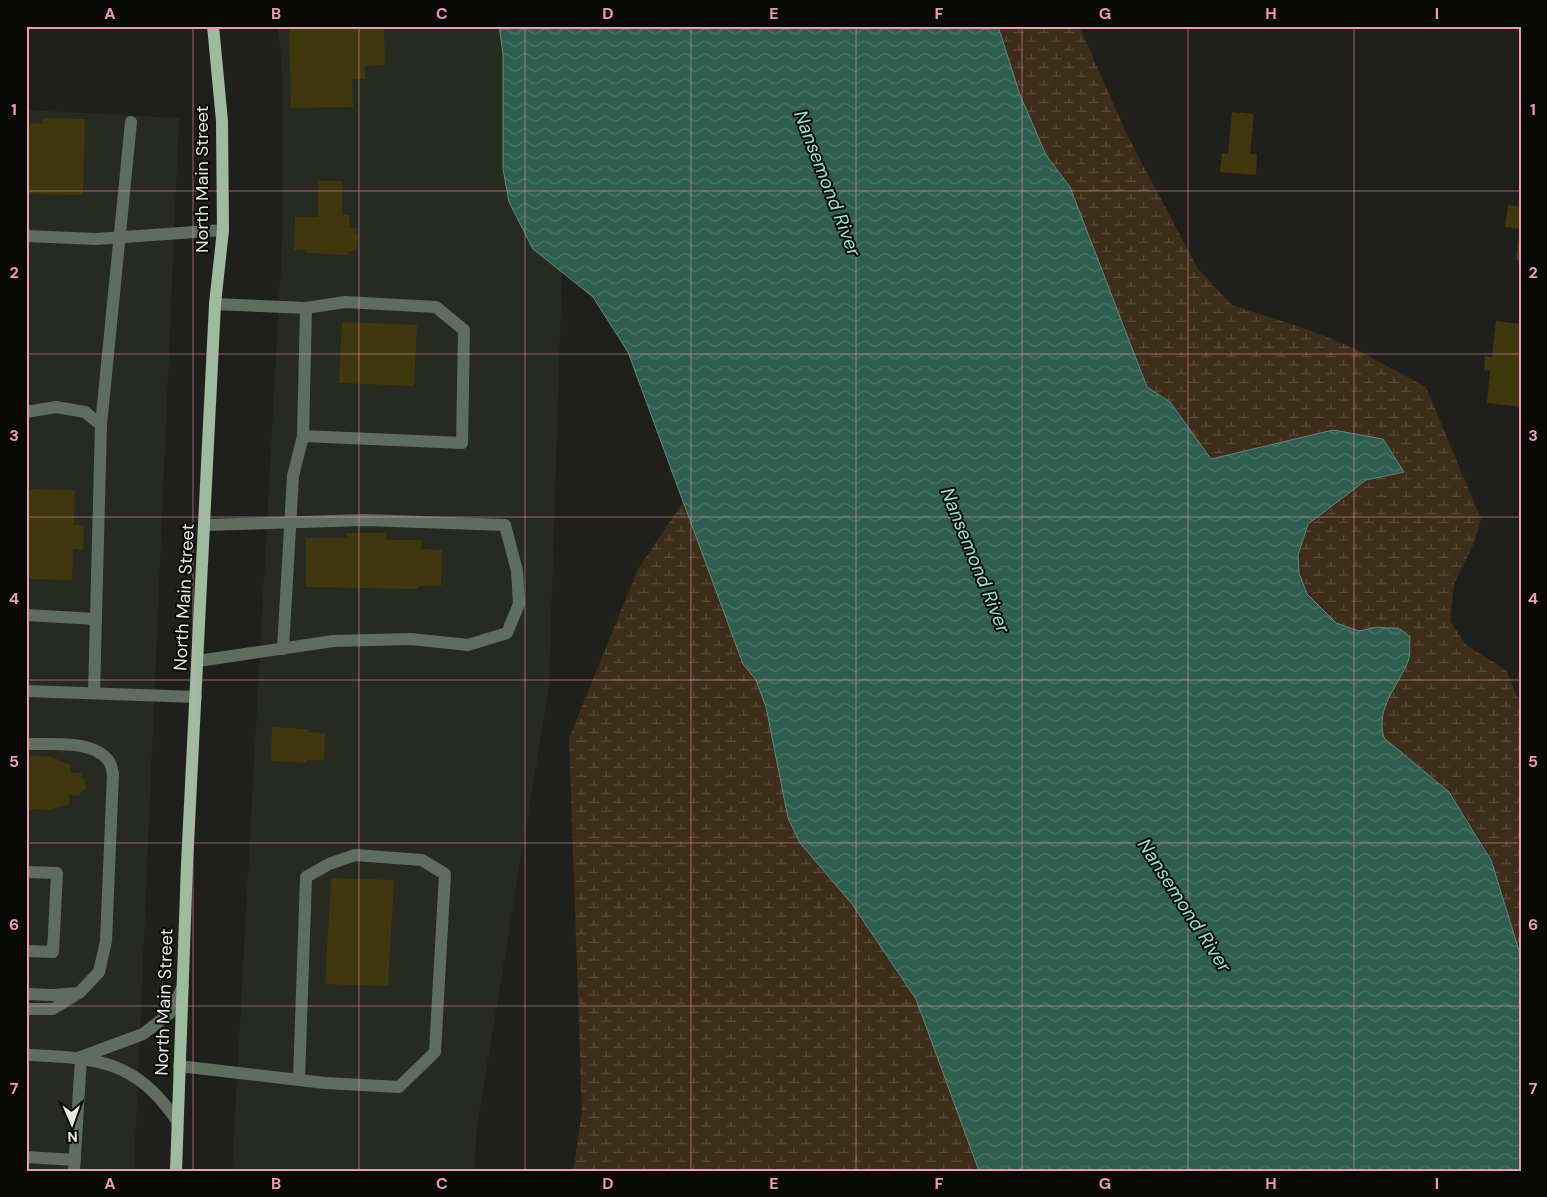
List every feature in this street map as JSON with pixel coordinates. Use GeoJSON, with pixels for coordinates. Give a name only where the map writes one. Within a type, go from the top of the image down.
{"type":"FeatureCollection","features":[{"type":"Feature","properties":{"kind":"main road","name":"North Main Street"},"geometry":{"type":"LineString","coordinates":[[176,1171],[186,864],[215,304],[223,230],[222,121],[213,26]]}},
{"type":"Feature","properties":{"kind":"lane"},"geometry":{"type":"LineString","coordinates":[[94,693],[101,425],[131,122]]}},
{"type":"Feature","properties":{"kind":"lane"},"geometry":{"type":"LineString","coordinates":[[26,236],[96,239],[223,230]]}},
{"type":"Feature","properties":{"kind":"lane"},"geometry":{"type":"LineString","coordinates":[[215,304],[306,308],[345,302],[436,307],[464,330],[462,443],[303,436]]}},
{"type":"Feature","properties":{"kind":"lane"},"geometry":{"type":"LineString","coordinates":[[283,649],[293,476],[303,436],[306,308]]}},
{"type":"Feature","properties":{"kind":"lane"},"geometry":{"type":"LineString","coordinates":[[26,412],[56,407],[85,412],[101,425]]}},
{"type":"Feature","properties":{"kind":"lane"},"geometry":{"type":"LineString","coordinates":[[198,661],[333,641],[412,639],[468,645],[507,633],[519,604],[517,571],[505,526],[365,520],[205,525]]}},
{"type":"Feature","properties":{"kind":"lane"},"geometry":{"type":"LineString","coordinates":[[26,615],[96,619]]}},
{"type":"Feature","properties":{"kind":"lane"},"geometry":{"type":"LineString","coordinates":[[26,690],[196,697]]}},
{"type":"Feature","properties":{"kind":"lane"},"geometry":{"type":"LineString","coordinates":[[26,744],[81,746],[98,751],[109,761],[113,774],[106,941],[99,972],[79,993],[53,1009],[26,1009]]}},
{"type":"Feature","properties":{"kind":"lane"},"geometry":{"type":"LineString","coordinates":[[179,1066],[299,1079],[399,1087],[435,1052],[445,874],[422,860],[355,855],[329,864],[306,877],[299,1079]]}},
{"type":"Feature","properties":{"kind":"lane"},"geometry":{"type":"LineString","coordinates":[[26,872],[57,873],[53,952],[26,951]]}},
{"type":"Feature","properties":{"kind":"lane"},"geometry":{"type":"LineString","coordinates":[[81,1057],[143,1034],[170,1013],[183,985]]}},
{"type":"Feature","properties":{"kind":"lane"},"geometry":{"type":"LineString","coordinates":[[26,994],[53,995],[79,993]]}},
{"type":"Feature","properties":{"kind":"lane"},"geometry":{"type":"LineString","coordinates":[[26,1056],[81,1057],[113,1066],[144,1082],[162,1099],[177,1121]]}},
{"type":"Feature","properties":{"kind":"lane"},"geometry":{"type":"LineString","coordinates":[[26,1157],[74,1165],[81,1057]]}},
{"type":"Feature","properties":{"kind":"shaded area"},"geometry":{"type":"Polygon","coordinates":[[[278,26],[499,26],[533,249],[562,272],[549,688],[477,1125],[474,1171],[232,1171],[282,245],[283,82],[278,26]]]}},
{"type":"Feature","properties":{"kind":"shaded area"},"geometry":{"type":"Polygon","coordinates":[[[26,110],[179,118],[134,1171],[26,1171],[26,110]]]}},
{"type":"Feature","properties":{"kind":"green space"},"geometry":{"type":"Polygon","coordinates":[[[998,26],[1079,26],[1129,139],[1198,269],[1232,305],[1309,330],[1354,348],[1426,387],[1481,519],[1473,545],[1454,584],[1450,621],[1466,645],[1506,670],[1521,705],[1521,957],[1491,860],[1482,842],[1449,792],[1384,738],[1382,728],[1385,707],[1409,659],[1377,627],[1359,631],[1336,623],[1307,594],[1299,573],[1298,555],[1308,524],[1366,480],[1403,472],[1334,430],[1211,459],[1170,402],[1147,387],[1070,187],[1046,155],[1020,95],[998,26]]]}},
{"type":"Feature","properties":{"kind":"green space"},"geometry":{"type":"Polygon","coordinates":[[[683,502],[743,664],[756,680],[766,707],[788,818],[800,843],[852,904],[916,999],[979,1171],[573,1171],[582,1112],[569,738],[638,569],[683,502]]]}},
{"type":"Feature","properties":{"kind":"water","name":"Nansemond River"},"geometry":{"type":"Polygon","coordinates":[[[499,26],[998,26],[1020,95],[1046,155],[1070,187],[1147,387],[1170,402],[1211,459],[1333,430],[1383,439],[1404,472],[1366,480],[1308,524],[1298,555],[1299,573],[1307,594],[1336,623],[1359,631],[1377,627],[1400,629],[1410,637],[1408,661],[1385,707],[1382,727],[1384,738],[1449,792],[1491,860],[1521,957],[1521,1171],[979,1171],[916,999],[852,904],[800,843],[788,818],[766,707],[756,680],[743,664],[628,352],[593,297],[533,249],[509,202],[503,169],[503,54],[499,26]]]}},
{"type":"Feature","properties":{"kind":"building"},"geometry":{"type":"Polygon","coordinates":[[[384,26],[385,65],[365,66],[365,79],[352,79],[353,107],[291,108],[289,28],[384,26]]]}},
{"type":"Feature","properties":{"kind":"building"},"geometry":{"type":"Polygon","coordinates":[[[1232,112],[1254,114],[1250,154],[1257,154],[1256,175],[1220,172],[1222,153],[1228,154],[1232,112]]]}},
{"type":"Feature","properties":{"kind":"building"},"geometry":{"type":"Polygon","coordinates":[[[43,118],[85,119],[83,195],[26,194],[26,123],[43,124],[43,118]]]}},
{"type":"Feature","properties":{"kind":"building"},"geometry":{"type":"Polygon","coordinates":[[[318,181],[342,181],[342,215],[349,215],[349,228],[357,228],[356,234],[359,233],[356,251],[348,251],[347,255],[307,253],[307,250],[294,250],[295,217],[318,217],[318,181]]]}},
{"type":"Feature","properties":{"kind":"building"},"geometry":{"type":"Polygon","coordinates":[[[1508,205],[1521,207],[1521,229],[1505,227],[1508,205]]]}},
{"type":"Feature","properties":{"kind":"building"},"geometry":{"type":"Polygon","coordinates":[[[1521,229],[1521,261],[1516,260],[1521,229]]]}},
{"type":"Feature","properties":{"kind":"building"},"geometry":{"type":"Polygon","coordinates":[[[1496,321],[1521,324],[1521,407],[1487,403],[1490,371],[1484,370],[1485,356],[1492,357],[1496,321]]]}},
{"type":"Feature","properties":{"kind":"building"},"geometry":{"type":"Polygon","coordinates":[[[342,322],[417,325],[414,386],[339,383],[342,322]]]}},
{"type":"Feature","properties":{"kind":"building"},"geometry":{"type":"Polygon","coordinates":[[[26,489],[75,490],[74,525],[84,525],[83,550],[73,549],[72,580],[26,579],[26,489]]]}},
{"type":"Feature","properties":{"kind":"building"},"geometry":{"type":"Polygon","coordinates":[[[347,533],[386,533],[386,540],[422,540],[421,549],[442,550],[441,586],[419,586],[418,589],[306,587],[306,538],[347,538],[347,533]]]}},
{"type":"Feature","properties":{"kind":"building"},"geometry":{"type":"Polygon","coordinates":[[[272,727],[308,729],[308,732],[325,733],[324,760],[307,760],[307,763],[271,761],[272,727]]]}},
{"type":"Feature","properties":{"kind":"building"},"geometry":{"type":"Polygon","coordinates":[[[26,755],[52,757],[71,765],[71,773],[82,773],[81,777],[85,780],[85,790],[80,793],[80,796],[69,795],[69,804],[49,810],[26,809],[26,755]]]}},
{"type":"Feature","properties":{"kind":"building"},"geometry":{"type":"Polygon","coordinates":[[[331,878],[394,880],[388,986],[325,984],[331,878]]]}}]}
